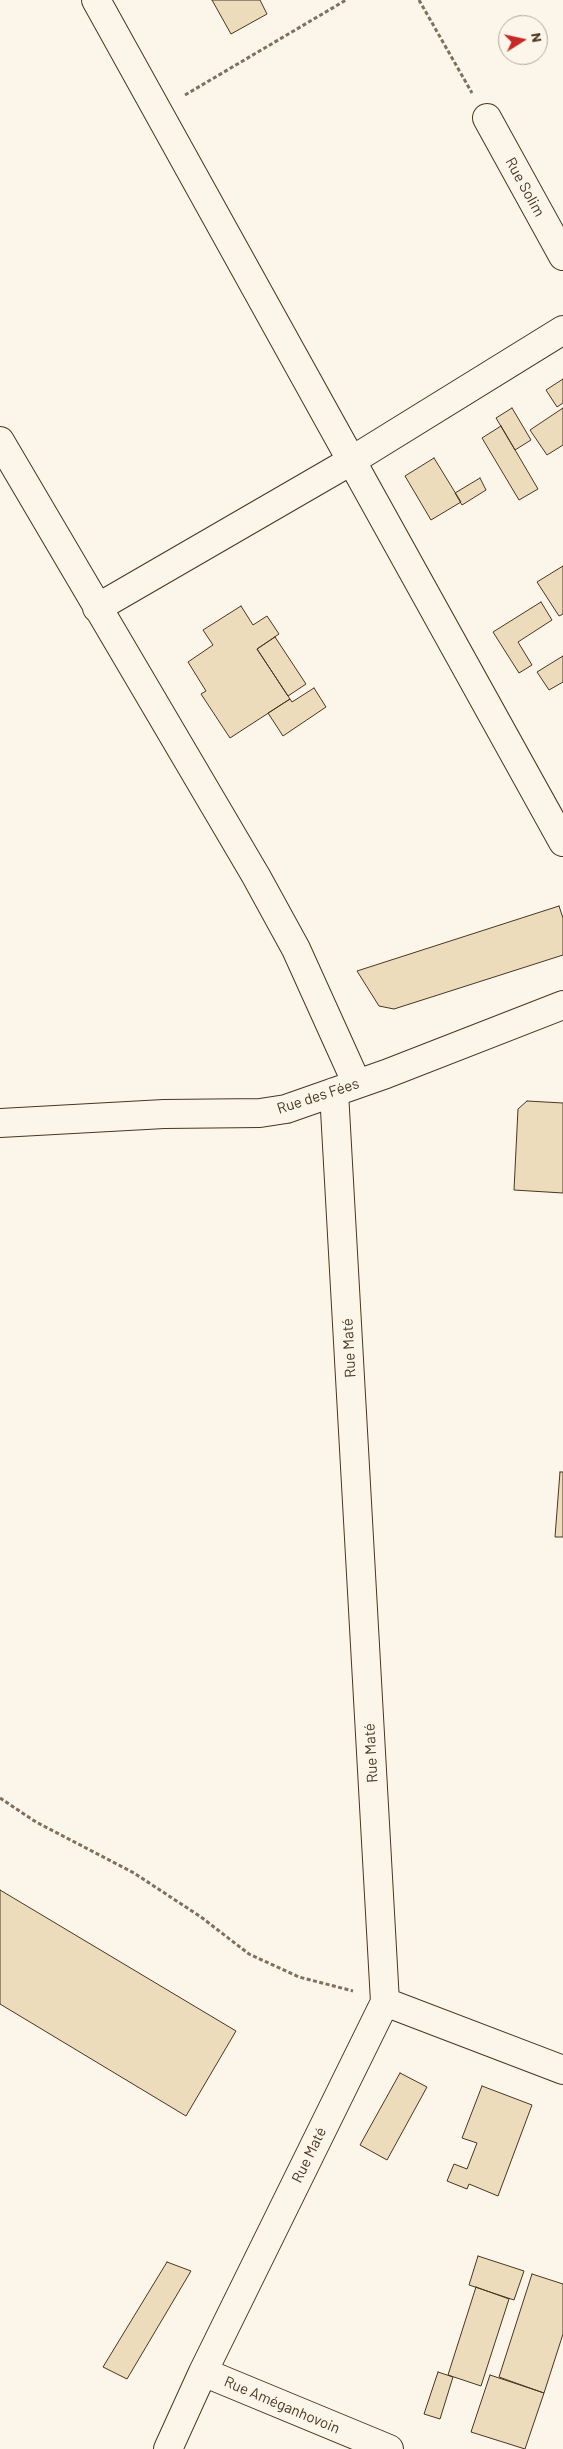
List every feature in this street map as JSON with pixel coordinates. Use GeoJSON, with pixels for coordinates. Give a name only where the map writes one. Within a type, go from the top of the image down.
{"type":"FeatureCollection","features":[{"type":"Feature","properties":{"kind":"street"},"geometry":{"type":"LineString","coordinates":[[96,0],[563,842]]}},
{"type":"Feature","properties":{"kind":"street","name":"Rue Solim"},"geometry":{"type":"LineString","coordinates":[[487,118],[563,256]]}},
{"type":"Feature","properties":{"kind":"street"},"geometry":{"type":"LineString","coordinates":[[97,608],[351,460],[563,330]]}},
{"type":"Feature","properties":{"kind":"street"},"geometry":{"type":"LineString","coordinates":[[0,441],[256,876],[296,950],[346,1088]]}},
{"type":"Feature","properties":{"kind":"street","name":"Rue des Fées"},"geometry":{"type":"LineString","coordinates":[[0,1123],[164,1114],[260,1113],[286,1109],[563,1005]]}},
{"type":"Feature","properties":{"kind":"street","name":"Rue Maté"},"geometry":{"type":"LineString","coordinates":[[168,2449],[203,2372],[385,2002],[346,1088]]}},
{"type":"Feature","properties":{"kind":"street"},"geometry":{"type":"LineString","coordinates":[[385,2002],[563,2070]]}},
{"type":"Feature","properties":{"kind":"street","name":"Rue Améganhovoin"},"geometry":{"type":"LineString","coordinates":[[203,2372],[389,2449]]}},
{"type":"Feature","properties":{"kind":"path"},"geometry":{"type":"LineString","coordinates":[[158,112],[346,0]]}},
{"type":"Feature","properties":{"kind":"path"},"geometry":{"type":"LineString","coordinates":[[419,0],[487,118]]}},
{"type":"Feature","properties":{"kind":"path"},"geometry":{"type":"LineString","coordinates":[[0,1798],[36,1822],[134,1873],[201,1917],[249,1954],[299,1977],[330,1984],[385,2002]]}},
{"type":"Feature","properties":{"kind":"building"},"geometry":{"type":"Polygon","coordinates":[[[212,0],[260,0],[267,14],[231,34],[212,0]]]}},
{"type":"Feature","properties":{"kind":"building"},"geometry":{"type":"Polygon","coordinates":[[[563,379],[563,403],[557,407],[546,390],[563,379]]]}},
{"type":"Feature","properties":{"kind":"building"},"geometry":{"type":"Polygon","coordinates":[[[512,408],[531,440],[515,450],[496,418],[512,408]]]}},
{"type":"Feature","properties":{"kind":"building"},"geometry":{"type":"Polygon","coordinates":[[[563,408],[563,445],[547,455],[530,430],[563,408]]]}},
{"type":"Feature","properties":{"kind":"building"},"geometry":{"type":"Polygon","coordinates":[[[501,426],[538,489],[519,500],[482,438],[501,426]]]}},
{"type":"Feature","properties":{"kind":"building"},"geometry":{"type":"Polygon","coordinates":[[[434,458],[461,502],[431,520],[405,476],[434,458]]]}},
{"type":"Feature","properties":{"kind":"building"},"geometry":{"type":"Polygon","coordinates":[[[480,478],[486,490],[462,505],[455,493],[480,478]]]}},
{"type":"Feature","properties":{"kind":"building"},"geometry":{"type":"Polygon","coordinates":[[[563,566],[563,614],[559,616],[537,582],[563,566]]]}},
{"type":"Feature","properties":{"kind":"building"},"geometry":{"type":"Polygon","coordinates":[[[541,602],[552,620],[518,642],[532,665],[519,673],[493,632],[541,602]]]}},
{"type":"Feature","properties":{"kind":"building"},"geometry":{"type":"Polygon","coordinates":[[[241,606],[253,625],[267,616],[279,634],[257,649],[290,699],[230,738],[201,694],[206,691],[188,662],[213,645],[203,630],[241,606]]]}},
{"type":"Feature","properties":{"kind":"building"},"geometry":{"type":"Polygon","coordinates":[[[275,637],[306,684],[288,696],[257,649],[275,637]]]}},
{"type":"Feature","properties":{"kind":"building"},"geometry":{"type":"Polygon","coordinates":[[[563,656],[563,682],[549,690],[537,672],[563,656]]]}},
{"type":"Feature","properties":{"kind":"building"},"geometry":{"type":"Polygon","coordinates":[[[314,688],[326,707],[283,736],[268,713],[290,699],[292,702],[314,688]]]}},
{"type":"Feature","properties":{"kind":"building"},"geometry":{"type":"Polygon","coordinates":[[[559,906],[563,918],[563,955],[394,1009],[379,1006],[357,971],[559,906]]]}},
{"type":"Feature","properties":{"kind":"building"},"geometry":{"type":"Polygon","coordinates":[[[527,1101],[563,1103],[563,1193],[514,1190],[518,1109],[527,1101]]]}},
{"type":"Feature","properties":{"kind":"building"},"geometry":{"type":"Polygon","coordinates":[[[560,1472],[563,1472],[563,1537],[555,1537],[560,1472]]]}},
{"type":"Feature","properties":{"kind":"building"},"geometry":{"type":"Polygon","coordinates":[[[0,1890],[236,2031],[186,2116],[0,2004],[0,1890]]]}},
{"type":"Feature","properties":{"kind":"building"},"geometry":{"type":"Polygon","coordinates":[[[400,2073],[427,2087],[387,2160],[360,2145],[400,2073]]]}},
{"type":"Feature","properties":{"kind":"building"},"geometry":{"type":"Polygon","coordinates":[[[482,2086],[532,2105],[498,2196],[469,2184],[467,2189],[447,2181],[454,2164],[467,2169],[477,2143],[462,2138],[482,2086]]]}},
{"type":"Feature","properties":{"kind":"building"},"geometry":{"type":"Polygon","coordinates":[[[478,2256],[524,2271],[514,2300],[469,2285],[478,2256]]]}},
{"type":"Feature","properties":{"kind":"building"},"geometry":{"type":"Polygon","coordinates":[[[167,2262],[191,2271],[127,2379],[103,2367],[167,2262]]]}},
{"type":"Feature","properties":{"kind":"building"},"geometry":{"type":"Polygon","coordinates":[[[532,2274],[563,2284],[563,2334],[544,2393],[499,2377],[532,2274]]]}},
{"type":"Feature","properties":{"kind":"building"},"geometry":{"type":"Polygon","coordinates":[[[476,2287],[509,2299],[481,2386],[448,2375],[476,2287]]]}},
{"type":"Feature","properties":{"kind":"building"},"geometry":{"type":"Polygon","coordinates":[[[438,2372],[453,2377],[440,2419],[424,2414],[438,2372]]]}},
{"type":"Feature","properties":{"kind":"building"},"geometry":{"type":"Polygon","coordinates":[[[490,2375],[544,2393],[525,2449],[471,2432],[490,2375]]]}}]}
